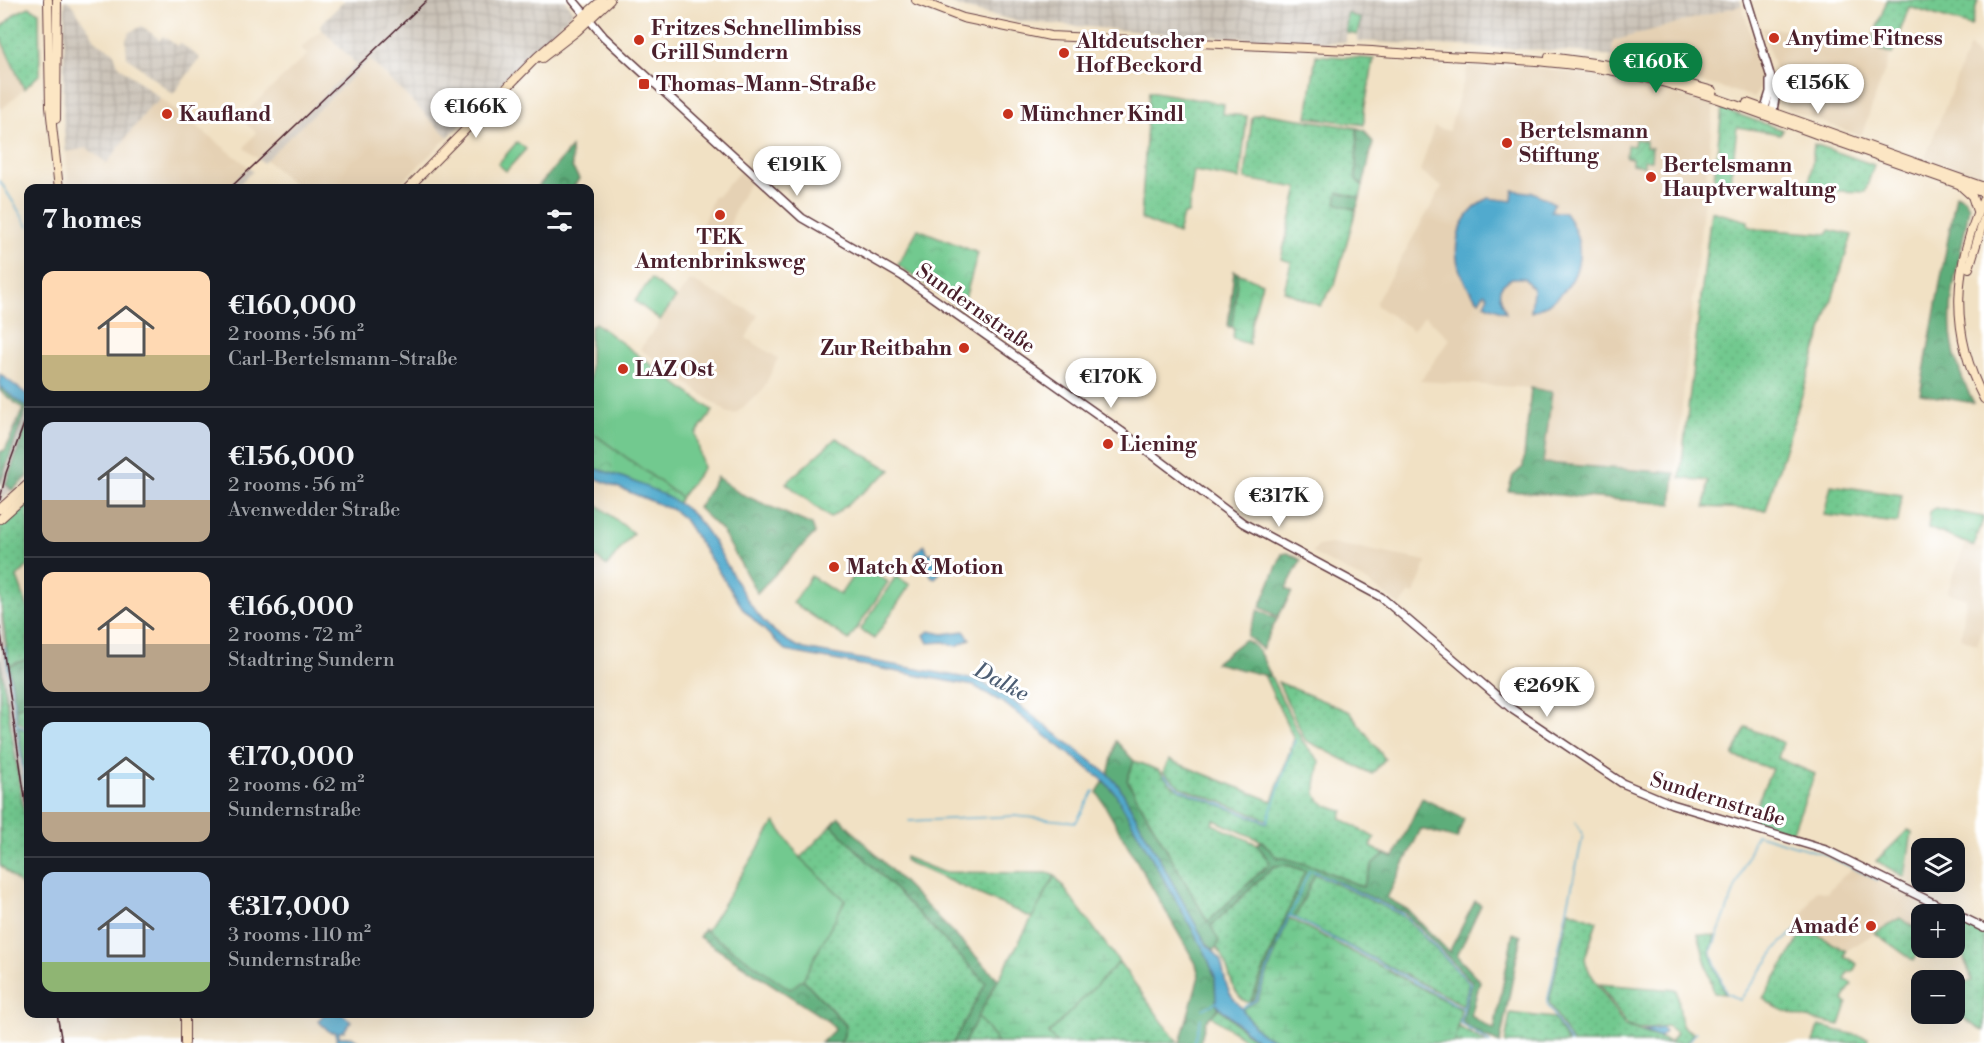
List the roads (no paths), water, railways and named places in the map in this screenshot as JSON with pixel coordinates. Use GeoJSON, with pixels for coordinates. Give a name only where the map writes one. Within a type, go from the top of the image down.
{"type":"FeatureCollection","features":[{"type":"Feature","properties":{"kind":"main road"},"geometry":{"type":"LineString","coordinates":[[48,0],[49,89],[58,184]]}},
{"type":"Feature","properties":{"kind":"main road"},"geometry":{"type":"LineString","coordinates":[[56,159],[57,0]]}},
{"type":"Feature","properties":{"kind":"main road"},"geometry":{"type":"LineString","coordinates":[[586,18],[602,0]]}},
{"type":"Feature","properties":{"kind":"main road"},"geometry":{"type":"LineString","coordinates":[[412,184],[527,70],[610,0]]}},
{"type":"Feature","properties":{"kind":"main road"},"geometry":{"type":"LineString","coordinates":[[916,0],[963,18],[1050,36],[1422,54],[1534,61],[1598,68],[1684,88],[1768,113],[1984,187]]}},
{"type":"Feature","properties":{"kind":"main road"},"geometry":{"type":"LineString","coordinates":[[1768,113],[1984,193]]}},
{"type":"Feature","properties":{"kind":"main road"},"geometry":{"type":"LineString","coordinates":[[1952,182],[1972,195],[1981,216]]}},
{"type":"Feature","properties":{"kind":"main road"},"geometry":{"type":"LineString","coordinates":[[1984,198],[1964,292],[1966,356],[1984,399]]}},
{"type":"Feature","properties":{"kind":"main road"},"geometry":{"type":"LineString","coordinates":[[0,509],[24,488]]}},
{"type":"Feature","properties":{"kind":"main road"},"geometry":{"type":"LineString","coordinates":[[0,519],[24,498]]}},
{"type":"Feature","properties":{"kind":"main road"},"geometry":{"type":"LineString","coordinates":[[185,1018],[185,1043]]}},
{"type":"Feature","properties":{"kind":"street","name":"Sundernstraße"},"geometry":{"type":"LineString","coordinates":[[573,0],[586,18],[802,218],[902,276],[1120,431],[1243,522],[1381,597],[1512,709],[1622,783],[1672,804],[1826,850],[1984,928]]}},
{"type":"Feature","properties":{"kind":"street"},"geometry":{"type":"LineString","coordinates":[[1747,0],[1776,94],[1768,113]]}},
{"type":"Feature","properties":{"kind":"water"},"geometry":{"type":"Polygon","coordinates":[[[1513,190],[1535,193],[1554,203],[1551,211],[1565,213],[1574,228],[1579,243],[1576,272],[1569,285],[1559,296],[1531,312],[1533,289],[1524,278],[1512,278],[1502,286],[1500,294],[1506,313],[1484,304],[1488,296],[1484,293],[1479,301],[1469,289],[1457,261],[1456,247],[1465,220],[1488,198],[1512,201],[1513,190]]]}},
{"type":"Feature","properties":{"kind":"water"},"geometry":{"type":"Polygon","coordinates":[[[0,374],[24,392],[24,405],[0,387],[0,374]]]}},
{"type":"Feature","properties":{"kind":"water"},"geometry":{"type":"Polygon","coordinates":[[[594,468],[661,494],[675,501],[696,518],[709,535],[753,609],[784,639],[804,649],[978,680],[1011,699],[1108,774],[1119,786],[1207,945],[1218,956],[1232,997],[1264,1035],[1297,1043],[1259,1043],[1216,1004],[1215,977],[1205,952],[1115,793],[1104,781],[1005,704],[974,686],[786,651],[744,610],[684,519],[673,510],[594,478],[594,468]]]}},
{"type":"Feature","properties":{"kind":"water"},"geometry":{"type":"Polygon","coordinates":[[[925,545],[928,554],[932,553],[936,565],[941,563],[940,573],[935,578],[915,556],[917,551],[925,545]]]}},
{"type":"Feature","properties":{"kind":"water"},"geometry":{"type":"Polygon","coordinates":[[[929,631],[943,634],[964,631],[970,639],[957,646],[944,642],[928,643],[924,635],[929,631]]]}},
{"type":"Feature","properties":{"kind":"water"},"geometry":{"type":"Polygon","coordinates":[[[321,1018],[347,1018],[351,1021],[344,1031],[339,1032],[339,1037],[352,1037],[360,1043],[336,1043],[336,1032],[330,1032],[318,1021],[321,1018]]]}},
{"type":"Feature","properties":{"kind":"water"},"geometry":{"type":"Polygon","coordinates":[[[1662,1028],[1665,1032],[1660,1037],[1641,1031],[1662,1028]]]}},
{"type":"Feature","properties":{"kind":"waterway"},"geometry":{"type":"LineString","coordinates":[[0,181],[24,220]]}},
{"type":"Feature","properties":{"kind":"waterway"},"geometry":{"type":"LineString","coordinates":[[5,647],[24,775]]}},
{"type":"Feature","properties":{"kind":"waterway"},"geometry":{"type":"LineString","coordinates":[[17,724],[24,728]]}},
{"type":"Feature","properties":{"kind":"waterway"},"geometry":{"type":"LineString","coordinates":[[1164,775],[1180,789],[1267,822],[1295,740]]}},
{"type":"Feature","properties":{"kind":"waterway"},"geometry":{"type":"LineString","coordinates":[[909,821],[1015,816],[1076,822],[1094,791]]}},
{"type":"Feature","properties":{"kind":"waterway"},"geometry":{"type":"LineString","coordinates":[[1570,1043],[1547,1003],[1583,835],[1575,822]]}},
{"type":"Feature","properties":{"kind":"waterway"},"geometry":{"type":"LineString","coordinates":[[1801,926],[1780,944],[1740,1000],[1726,993],[1711,952],[1756,834],[1824,854],[1878,880]]}},
{"type":"Feature","properties":{"kind":"waterway"},"geometry":{"type":"LineString","coordinates":[[1290,916],[1309,871],[1404,915],[1470,983],[1460,1023],[1491,1043]]}},
{"type":"Feature","properties":{"kind":"waterway"},"geometry":{"type":"LineString","coordinates":[[1242,1008],[1256,1000],[1289,915],[1463,1008]]}},
{"type":"Feature","properties":{"kind":"waterway"},"geometry":{"type":"LineString","coordinates":[[1965,924],[1984,933]]}},
{"type":"Feature","properties":{"kind":"waterway"},"geometry":{"type":"LineString","coordinates":[[1203,1009],[1217,1002]]}},
{"type":"Feature","properties":{"kind":"waterway"},"geometry":{"type":"LineString","coordinates":[[1194,1043],[1201,1018]]}},
{"type":"Feature","properties":{"kind":"waterway"},"geometry":{"type":"LineString","coordinates":[[1688,1043],[1696,1032]]}},
{"type":"Feature","properties":{"kind":"railway"},"geometry":{"type":"LineString","coordinates":[[234,184],[427,0]]}},
{"type":"Feature","properties":{"kind":"railway"},"geometry":{"type":"LineString","coordinates":[[0,500],[6,473],[24,424]]}},
{"type":"Feature","properties":{"kind":"railway"},"geometry":{"type":"LineString","coordinates":[[0,627],[24,792]]}},
{"type":"Feature","properties":{"kind":"railway"},"geometry":{"type":"LineString","coordinates":[[58,1018],[62,1043]]}},
{"type":"Feature","properties":{"kind":"place","name":"Anytime Fitness"},"geometry":{"type":"Point","coordinates":[1774,38]}},
{"type":"Feature","properties":{"kind":"place","name":"Fritzes Schnellimbiss Grill Sundern"},"geometry":{"type":"Point","coordinates":[639,40]}},
{"type":"Feature","properties":{"kind":"place","name":"Altdeutscher Hof Beckord"},"geometry":{"type":"Point","coordinates":[1064,53]}},
{"type":"Feature","properties":{"kind":"place","name":"Thomas-Mann-Straße"},"geometry":{"type":"Point","coordinates":[644,84]}},
{"type":"Feature","properties":{"kind":"place","name":"Kaufland"},"geometry":{"type":"Point","coordinates":[167,114]}},
{"type":"Feature","properties":{"kind":"place","name":"Münchner Kindl"},"geometry":{"type":"Point","coordinates":[1008,114]}},
{"type":"Feature","properties":{"kind":"place","name":"Bertelsmann Stiftung"},"geometry":{"type":"Point","coordinates":[1507,143]}},
{"type":"Feature","properties":{"kind":"place","name":"Bertelsmann Hauptverwaltung"},"geometry":{"type":"Point","coordinates":[1651,177]}},
{"type":"Feature","properties":{"kind":"place","name":"TEK Amtenbrinksweg"},"geometry":{"type":"Point","coordinates":[720,215]}},
{"type":"Feature","properties":{"kind":"place","name":"Zur Reitbahn"},"geometry":{"type":"Point","coordinates":[964,348]}},
{"type":"Feature","properties":{"kind":"place","name":"LAZ Ost"},"geometry":{"type":"Point","coordinates":[623,369]}},
{"type":"Feature","properties":{"kind":"place","name":"Liening"},"geometry":{"type":"Point","coordinates":[1108,444]}},
{"type":"Feature","properties":{"kind":"place","name":"Match & Motion"},"geometry":{"type":"Point","coordinates":[834,567]}},
{"type":"Feature","properties":{"kind":"place","name":"Amadé"},"geometry":{"type":"Point","coordinates":[1871,926]}},
{"type":"Feature","properties":{"kind":"water label","name":"Dalke"},"geometry":{"type":"Point","coordinates":[1002,681]}}]}
